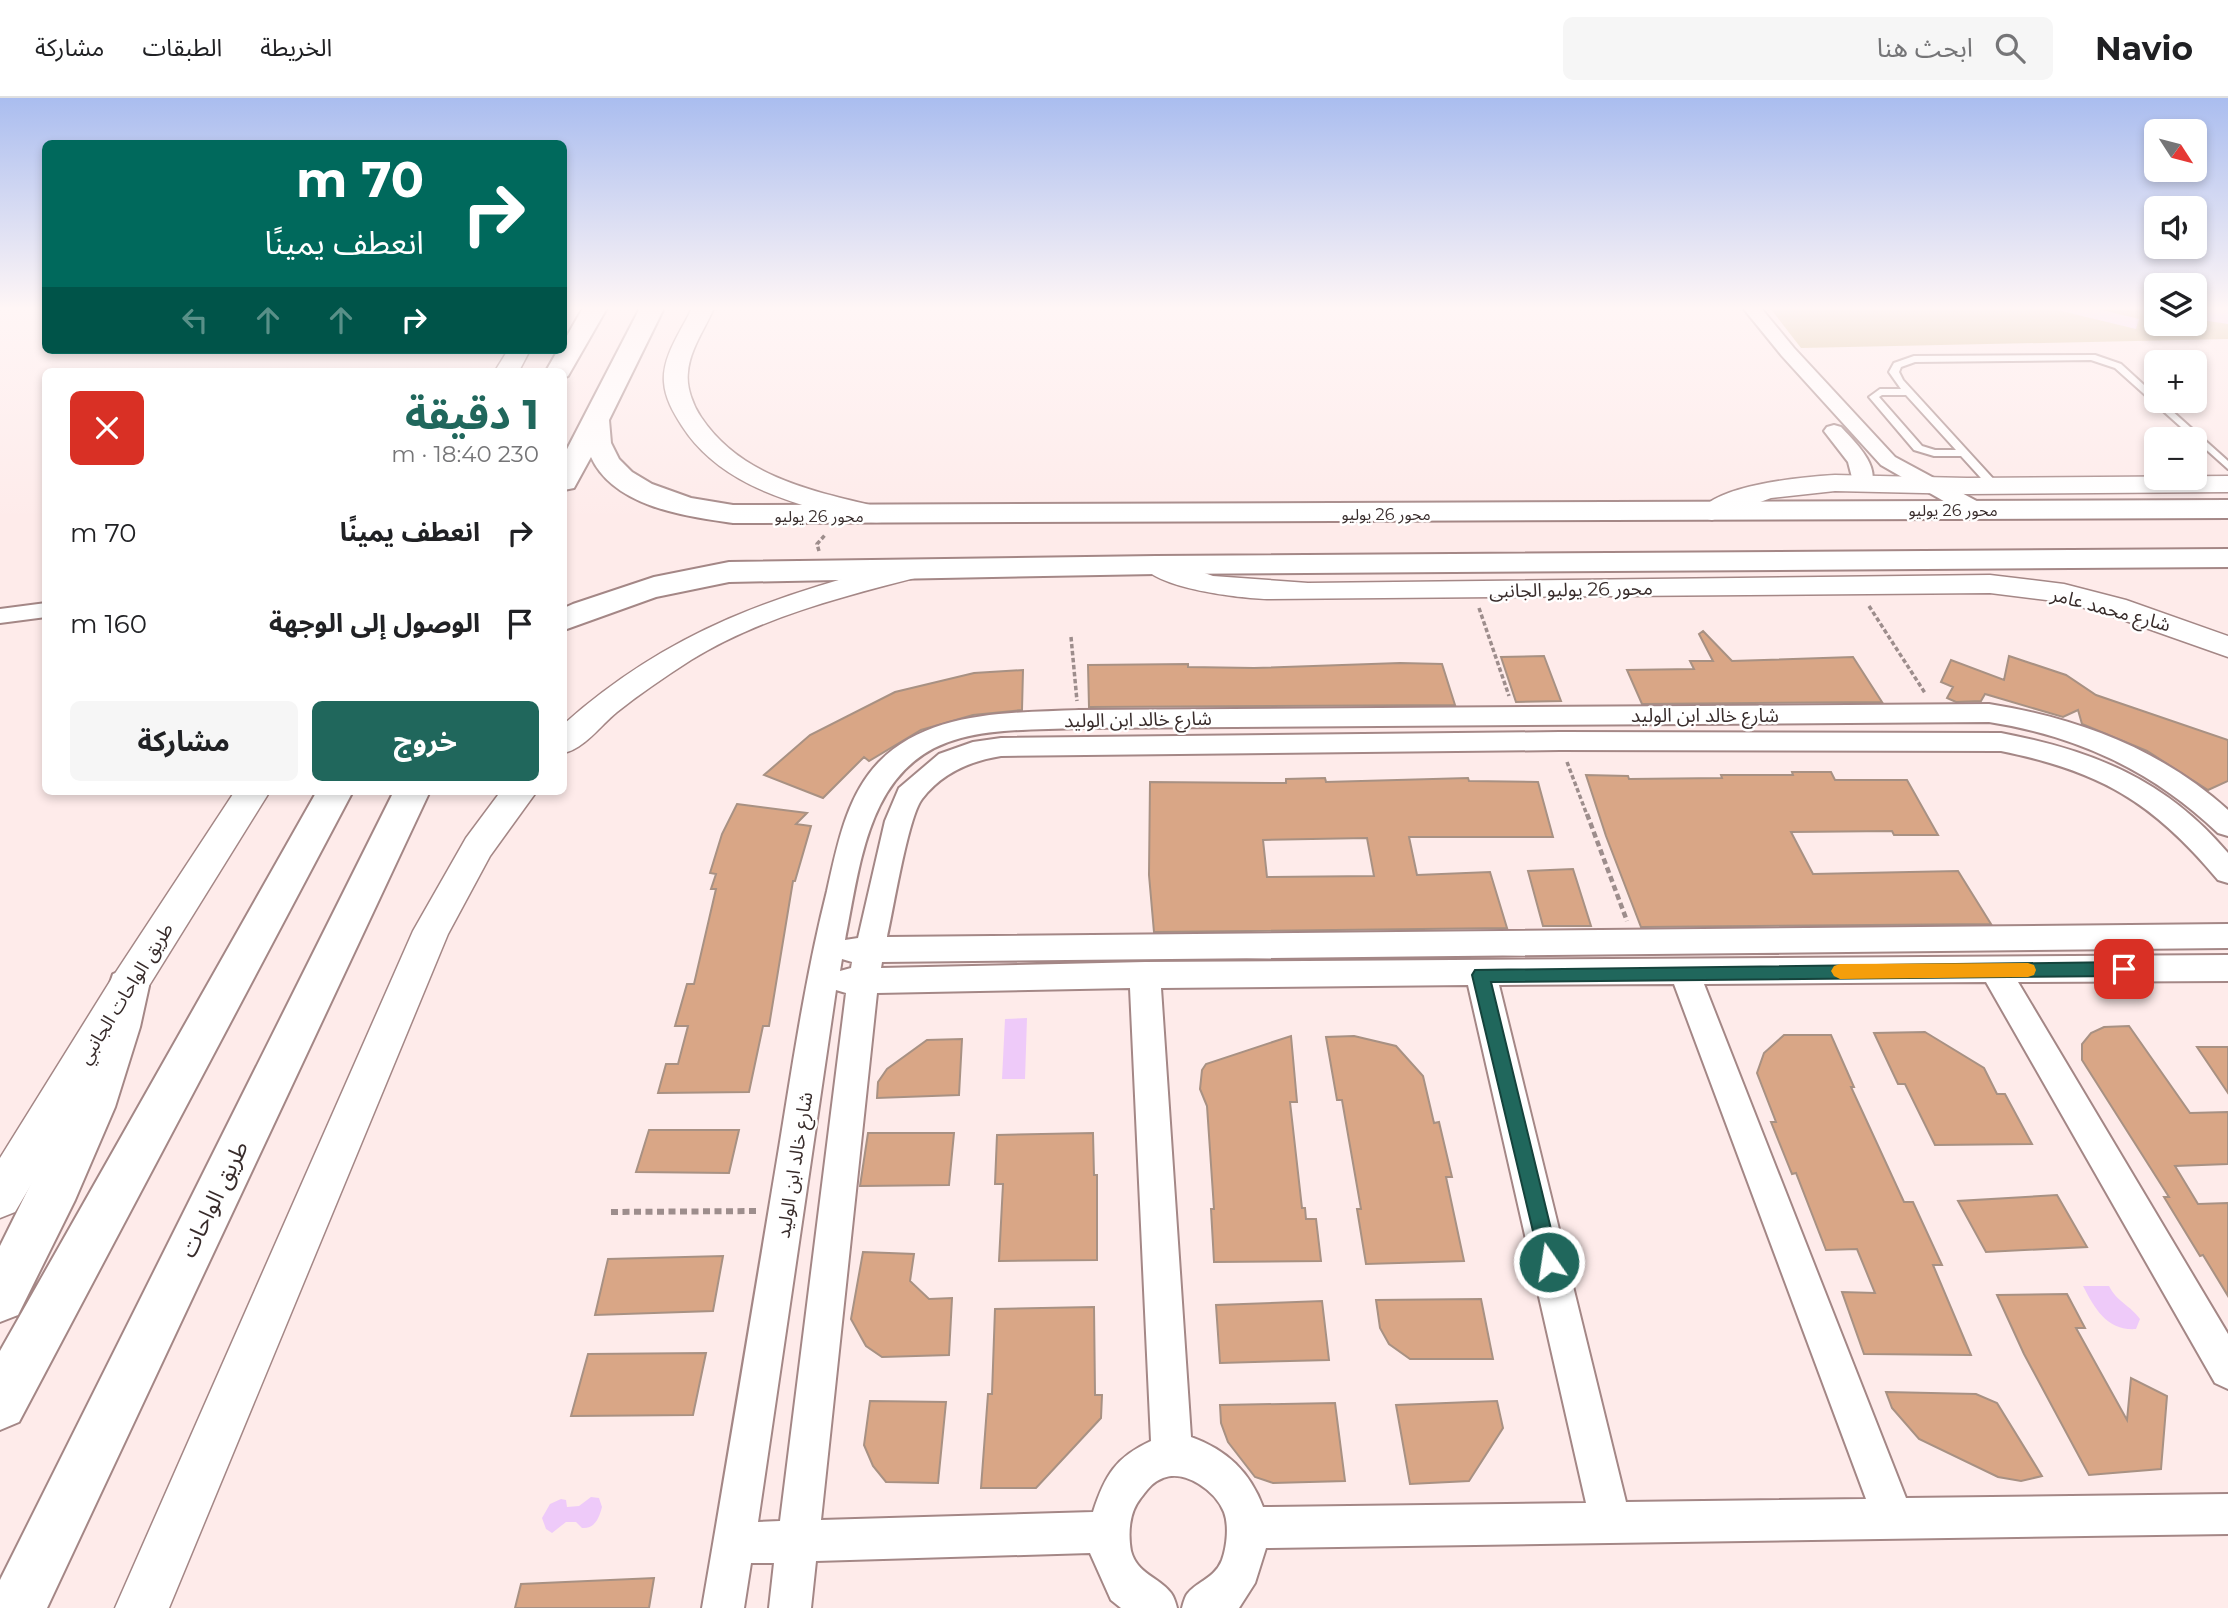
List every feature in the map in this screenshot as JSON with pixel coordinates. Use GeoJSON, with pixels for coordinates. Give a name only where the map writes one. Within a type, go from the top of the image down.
{"type":"FeatureCollection","features":[{"type":"Feature","properties":{"kind":"highway"},"geometry":{"type":"LineString","coordinates":[[567,476],[615,378]]}},
{"type":"Feature","properties":{"kind":"highway","name":"محور 26 يوليو"},"geometry":{"type":"LineString","coordinates":[[595,418],[596,444],[612,469],[633,486],[683,506],[733,514],[882,516],[2228,509]]}},
{"type":"Feature","properties":{"kind":"highway"},"geometry":{"type":"LineString","coordinates":[[832,568],[812,556],[809,550],[811,537],[822,525],[851,516]]}},
{"type":"Feature","properties":{"kind":"highway"},"geometry":{"type":"LineString","coordinates":[[567,619],[628,594],[695,577],[729,572],[832,568],[2228,558]]}},
{"type":"Feature","properties":{"kind":"highway"},"geometry":{"type":"LineString","coordinates":[[1969,560],[1990,584]]}},
{"type":"Feature","properties":{"kind":"highway"},"geometry":{"type":"LineString","coordinates":[[0,1403],[333,795]]}},
{"type":"Feature","properties":{"kind":"highway","name":"طريق الواحات"},"geometry":{"type":"LineString","coordinates":[[17,1608],[410,795]]}},
{"type":"Feature","properties":{"kind":"highway"},"geometry":{"type":"LineString","coordinates":[[0,1297],[88,1119],[113,1053],[128,986]]}},
{"type":"Feature","properties":{"kind":"street"},"geometry":{"type":"LineString","coordinates":[[677,378],[681,404],[701,436],[736,465],[777,486],[815,500],[882,516]]}},
{"type":"Feature","properties":{"kind":"street"},"geometry":{"type":"LineString","coordinates":[[1788,378],[1798,391],[1829,397]]}},
{"type":"Feature","properties":{"kind":"street"},"geometry":{"type":"LineString","coordinates":[[1813,378],[1888,461],[1976,510]]}},
{"type":"Feature","properties":{"kind":"street"},"geometry":{"type":"LineString","coordinates":[[1819,416],[1858,459],[1863,473],[1862,485]]}},
{"type":"Feature","properties":{"kind":"street"},"geometry":{"type":"LineString","coordinates":[[1712,512],[1728,502],[1772,489],[1862,485],[2228,484]]}},
{"type":"Feature","properties":{"kind":"street","name":"محور 26 يوليو الجانبى"},"geometry":{"type":"LineString","coordinates":[[1156,565],[1186,579],[1219,588],[1308,592],[1990,584]]}},
{"type":"Feature","properties":{"kind":"street"},"geometry":{"type":"LineString","coordinates":[[567,739],[623,689],[662,662],[717,632],[815,594],[921,568]]}},
{"type":"Feature","properties":{"kind":"street","name":"شارع محمد عامر"},"geometry":{"type":"LineString","coordinates":[[1990,584],[2064,593],[2116,607],[2228,647]]}},
{"type":"Feature","properties":{"kind":"street"},"geometry":{"type":"LineString","coordinates":[[0,616],[42,611]]}},
{"type":"Feature","properties":{"kind":"street"},"geometry":{"type":"LineString","coordinates":[[0,627],[42,622]]}},
{"type":"Feature","properties":{"kind":"street"},"geometry":{"type":"LineString","coordinates":[[1938,713],[1955,741]]}},
{"type":"Feature","properties":{"kind":"street","name":"شارع خالد ابن الوليد"},"geometry":{"type":"LineString","coordinates":[[790,1608],[868,949],[899,821],[909,795],[948,761],[974,751],[1001,747],[1938,713],[2014,716],[2081,735],[2160,773],[2210,808],[2228,826]]}},
{"type":"Feature","properties":{"kind":"street","name":"شارع خالد ابن الوليد"},"geometry":{"type":"LineString","coordinates":[[723,1608],[828,951],[859,824],[880,779],[896,761],[917,746],[968,727],[1079,719],[2001,742],[2035,747],[2093,765],[2138,787],[2179,816],[2228,872]]}},
{"type":"Feature","properties":{"kind":"street","name":"طريق الواحات الجانبي"},"geometry":{"type":"LineString","coordinates":[[0,1197],[128,986],[250,795]]}},
{"type":"Feature","properties":{"kind":"street"},"geometry":{"type":"LineString","coordinates":[[142,1608],[431,931],[478,847],[517,795]]}},
{"type":"Feature","properties":{"kind":"street"},"geometry":{"type":"LineString","coordinates":[[828,951],[1634,940],[2228,936]]}},
{"type":"Feature","properties":{"kind":"street"},"geometry":{"type":"LineString","coordinates":[[823,981],[1145,975],[1481,975],[2228,968]]}},
{"type":"Feature","properties":{"kind":"street"},"geometry":{"type":"LineString","coordinates":[[1995,970],[2228,1370]]}},
{"type":"Feature","properties":{"kind":"street"},"geometry":{"type":"LineString","coordinates":[[1685,973],[1894,1519]]}},
{"type":"Feature","properties":{"kind":"street"},"geometry":{"type":"LineString","coordinates":[[1145,975],[1172,1455]]}},
{"type":"Feature","properties":{"kind":"street"},"geometry":{"type":"LineString","coordinates":[[1481,975],[1611,1523]]}},
{"type":"Feature","properties":{"kind":"street"},"geometry":{"type":"LineString","coordinates":[[1156,1608],[1135,1596],[1120,1578],[1111,1556],[1108,1532],[1111,1508],[1127,1479],[1152,1459],[1172,1455],[1193,1457],[1213,1467],[1230,1483],[1242,1504],[1248,1528],[1246,1555],[1237,1579],[1221,1598],[1203,1608]]}},
{"type":"Feature","properties":{"kind":"street"},"geometry":{"type":"LineString","coordinates":[[1248,1528],[2228,1514]]}},
{"type":"Feature","properties":{"kind":"street"},"geometry":{"type":"LineString","coordinates":[[734,1543],[1108,1532]]}},
{"type":"Feature","properties":{"kind":"lane"},"geometry":{"type":"LineString","coordinates":[[1899,378],[1994,486]]}},
{"type":"Feature","properties":{"kind":"lane"},"geometry":{"type":"LineString","coordinates":[[1909,392],[1880,392],[1874,397],[1918,448],[1934,453],[1964,453]]}},
{"type":"Feature","properties":{"kind":"lane"},"geometry":{"type":"LineString","coordinates":[[2169,413],[2228,466]]}},
{"type":"Feature","properties":{"kind":"path"},"geometry":{"type":"LineString","coordinates":[[1855,585],[1938,713]]}},
{"type":"Feature","properties":{"kind":"path"},"geometry":{"type":"LineString","coordinates":[[1473,590],[1534,729],[1634,940]]}},
{"type":"Feature","properties":{"kind":"path"},"geometry":{"type":"LineString","coordinates":[[1071,637],[1079,719]]}},
{"type":"Feature","properties":{"kind":"path"},"geometry":{"type":"LineString","coordinates":[[611,1212],[787,1211]]}},
{"type":"Feature","properties":{"kind":"shaded area"},"geometry":{"type":"Polygon","coordinates":[[[1027,1018],[1025,1079],[1002,1079],[1005,1019],[1027,1018]]]}},
{"type":"Feature","properties":{"kind":"shaded area"},"geometry":{"type":"Polygon","coordinates":[[[2083,1286],[2109,1286],[2140,1319],[2136,1329],[2117,1326],[2103,1317],[2083,1286]]]}},
{"type":"Feature","properties":{"kind":"shaded area"},"geometry":{"type":"Polygon","coordinates":[[[591,1497],[599,1498],[602,1507],[593,1525],[582,1528],[576,1522],[566,1522],[552,1533],[546,1529],[542,1518],[550,1504],[561,1499],[566,1500],[567,1507],[579,1506],[591,1497]]]}},
{"type":"Feature","properties":{"kind":"building"},"geometry":{"type":"Polygon","coordinates":[[[1703,631],[1732,661],[1853,657],[1882,702],[1642,704],[1627,670],[1694,669],[1690,661],[1713,661],[1699,634],[1703,631]]]}},
{"type":"Feature","properties":{"kind":"building"},"geometry":{"type":"Polygon","coordinates":[[[1544,656],[1561,701],[1516,702],[1501,657],[1544,656]]]}},
{"type":"Feature","properties":{"kind":"building"},"geometry":{"type":"Polygon","coordinates":[[[2009,656],[2066,675],[2096,695],[2228,740],[2228,781],[2208,790],[2147,751],[2082,724],[2078,710],[2063,717],[1985,694],[1981,701],[1956,702],[1947,698],[1953,687],[1941,682],[1951,660],[2004,680],[2009,656]]]}},
{"type":"Feature","properties":{"kind":"building"},"geometry":{"type":"Polygon","coordinates":[[[1188,664],[1188,667],[1254,668],[1442,664],[1455,705],[1089,707],[1088,665],[1188,664]]]}},
{"type":"Feature","properties":{"kind":"building"},"geometry":{"type":"Polygon","coordinates":[[[1023,670],[1022,710],[973,715],[921,730],[869,761],[864,757],[823,798],[764,775],[810,735],[895,692],[974,673],[1023,670]]]}},
{"type":"Feature","properties":{"kind":"building"},"geometry":{"type":"Polygon","coordinates":[[[1792,772],[1831,772],[1835,780],[1907,780],[1938,835],[1894,835],[1892,831],[1791,832],[1813,874],[1958,871],[1991,924],[1641,927],[1586,775],[1628,776],[1629,779],[1722,778],[1721,775],[1793,775],[1792,772]]]}},
{"type":"Feature","properties":{"kind":"building"},"geometry":{"type":"Polygon","coordinates":[[[1325,778],[1326,782],[1468,778],[1469,781],[1538,782],[1553,837],[1409,837],[1417,875],[1490,872],[1507,928],[1154,932],[1149,875],[1150,782],[1286,783],[1286,779],[1325,778]],[[1367,838],[1263,840],[1267,877],[1374,876],[1367,838]]]}},
{"type":"Feature","properties":{"kind":"building"},"geometry":{"type":"Polygon","coordinates":[[[737,804],[807,813],[796,824],[811,826],[793,881],[769,1026],[763,1026],[749,1092],[658,1093],[666,1064],[678,1064],[688,1026],[675,1026],[687,984],[694,984],[716,889],[711,889],[716,874],[710,873],[722,834],[737,804]]]}},
{"type":"Feature","properties":{"kind":"building"},"geometry":{"type":"Polygon","coordinates":[[[1573,869],[1591,926],[1543,926],[1528,871],[1573,869]]]}},
{"type":"Feature","properties":{"kind":"building"},"geometry":{"type":"Polygon","coordinates":[[[2129,1026],[2190,1113],[2228,1112],[2228,1164],[2175,1166],[2198,1204],[2228,1203],[2228,1296],[2203,1255],[2200,1256],[2164,1197],[2169,1197],[2082,1060],[2082,1044],[2091,1033],[2104,1027],[2129,1026]]]}},
{"type":"Feature","properties":{"kind":"building"},"geometry":{"type":"Polygon","coordinates":[[[1925,1032],[1984,1068],[1997,1094],[2005,1094],[2032,1144],[1935,1145],[1905,1084],[1898,1084],[1874,1033],[1925,1032]]]}},
{"type":"Feature","properties":{"kind":"building"},"geometry":{"type":"Polygon","coordinates":[[[1784,1035],[1831,1035],[1854,1087],[1851,1087],[1904,1202],[1913,1202],[1942,1265],[1933,1265],[1971,1355],[1864,1354],[1842,1292],[1875,1293],[1857,1249],[1826,1250],[1796,1173],[1792,1174],[1771,1122],[1776,1122],[1757,1073],[1764,1053],[1784,1035]]]}},
{"type":"Feature","properties":{"kind":"building"},"geometry":{"type":"Polygon","coordinates":[[[1291,1036],[1297,1102],[1290,1102],[1302,1208],[1305,1208],[1306,1219],[1316,1219],[1321,1261],[1214,1262],[1211,1209],[1214,1209],[1207,1106],[1200,1089],[1202,1070],[1206,1064],[1291,1036]]]}},
{"type":"Feature","properties":{"kind":"building"},"geometry":{"type":"Polygon","coordinates":[[[1354,1036],[1396,1046],[1423,1076],[1434,1123],[1439,1122],[1452,1177],[1446,1177],[1464,1261],[1366,1264],[1357,1209],[1361,1209],[1342,1100],[1337,1100],[1326,1037],[1354,1036]]]}},
{"type":"Feature","properties":{"kind":"building"},"geometry":{"type":"Polygon","coordinates":[[[962,1039],[959,1095],[877,1098],[878,1082],[887,1069],[927,1040],[962,1039]]]}},
{"type":"Feature","properties":{"kind":"building"},"geometry":{"type":"Polygon","coordinates":[[[2197,1047],[2228,1047],[2228,1093],[2197,1047]]]}},
{"type":"Feature","properties":{"kind":"building"},"geometry":{"type":"Polygon","coordinates":[[[649,1130],[739,1130],[729,1173],[636,1172],[649,1130]]]}},
{"type":"Feature","properties":{"kind":"building"},"geometry":{"type":"Polygon","coordinates":[[[868,1133],[954,1133],[949,1185],[860,1186],[868,1133]]]}},
{"type":"Feature","properties":{"kind":"building"},"geometry":{"type":"Polygon","coordinates":[[[1093,1133],[1094,1175],[1097,1175],[1097,1260],[999,1261],[1003,1184],[995,1184],[997,1135],[1093,1133]]]}},
{"type":"Feature","properties":{"kind":"building"},"geometry":{"type":"Polygon","coordinates":[[[2057,1195],[2087,1247],[1986,1252],[1958,1201],[2057,1195]]]}},
{"type":"Feature","properties":{"kind":"building"},"geometry":{"type":"Polygon","coordinates":[[[863,1252],[914,1254],[910,1281],[929,1299],[952,1298],[949,1355],[882,1357],[866,1346],[851,1319],[863,1252]]]}},
{"type":"Feature","properties":{"kind":"building"},"geometry":{"type":"Polygon","coordinates":[[[723,1256],[713,1311],[595,1315],[608,1259],[723,1256]]]}},
{"type":"Feature","properties":{"kind":"building"},"geometry":{"type":"Polygon","coordinates":[[[2067,1294],[2085,1328],[2076,1328],[2127,1420],[2131,1378],[2167,1396],[2161,1469],[2089,1475],[2024,1354],[1997,1295],[2067,1294]]]}},
{"type":"Feature","properties":{"kind":"building"},"geometry":{"type":"Polygon","coordinates":[[[1481,1299],[1493,1359],[1410,1359],[1389,1344],[1380,1328],[1376,1300],[1481,1299]]]}},
{"type":"Feature","properties":{"kind":"building"},"geometry":{"type":"Polygon","coordinates":[[[1322,1301],[1329,1360],[1220,1363],[1216,1305],[1322,1301]]]}},
{"type":"Feature","properties":{"kind":"building"},"geometry":{"type":"Polygon","coordinates":[[[1094,1307],[1095,1395],[1102,1395],[1101,1418],[1036,1488],[981,1488],[988,1394],[992,1394],[995,1309],[1094,1307]]]}},
{"type":"Feature","properties":{"kind":"building"},"geometry":{"type":"Polygon","coordinates":[[[706,1353],[693,1415],[571,1416],[588,1354],[706,1353]]]}},
{"type":"Feature","properties":{"kind":"building"},"geometry":{"type":"Polygon","coordinates":[[[1886,1392],[1976,1394],[1997,1403],[2042,1476],[2021,1481],[1998,1477],[1919,1439],[1892,1408],[1886,1392]]]}},
{"type":"Feature","properties":{"kind":"building"},"geometry":{"type":"Polygon","coordinates":[[[870,1401],[946,1402],[938,1483],[886,1482],[873,1466],[864,1445],[870,1401]]]}},
{"type":"Feature","properties":{"kind":"building"},"geometry":{"type":"Polygon","coordinates":[[[1497,1401],[1503,1428],[1469,1481],[1410,1484],[1396,1405],[1497,1401]]]}},
{"type":"Feature","properties":{"kind":"building"},"geometry":{"type":"Polygon","coordinates":[[[1335,1403],[1345,1481],[1273,1483],[1255,1477],[1228,1442],[1221,1423],[1220,1405],[1335,1403]]]}},
{"type":"Feature","properties":{"kind":"building"},"geometry":{"type":"Polygon","coordinates":[[[654,1578],[649,1608],[515,1608],[521,1584],[654,1578]]]}},
{"type":"Feature","properties":{"kind":"slow traffic"},"geometry":{"type":"LineString","coordinates":[[1840,971],[2028,970]]}},
{"type":"Feature","properties":{"kind":"route"},"geometry":{"type":"LineString","coordinates":[[1549,1262],[1481,975],[2124,969]]}}]}
